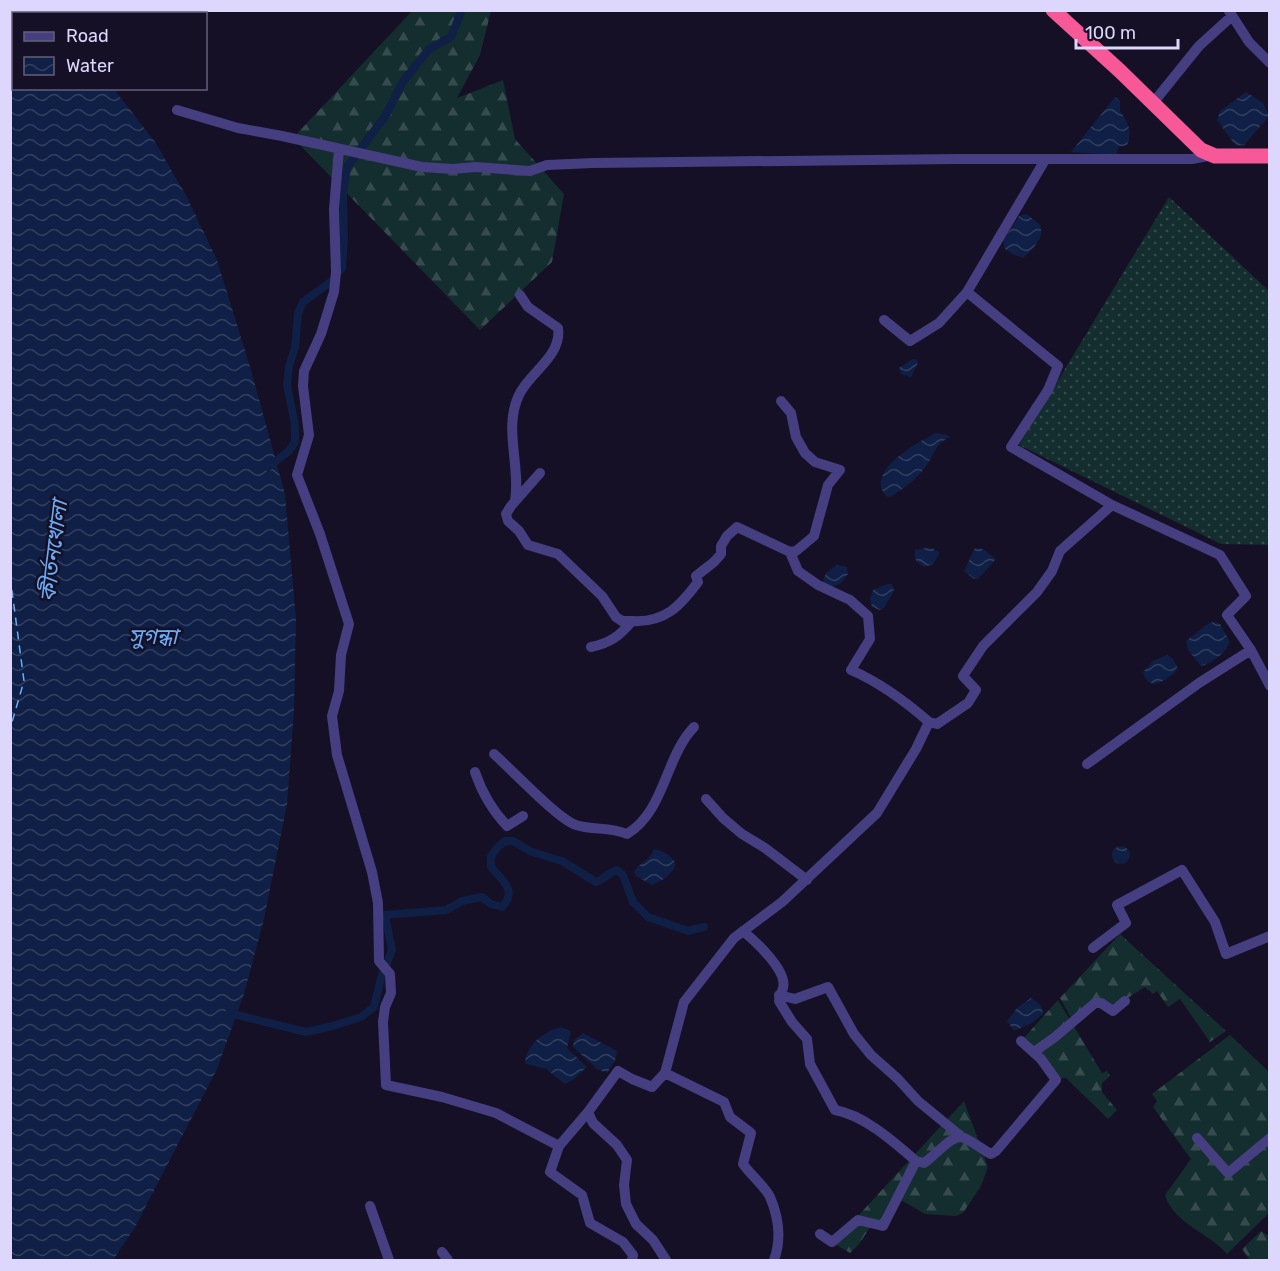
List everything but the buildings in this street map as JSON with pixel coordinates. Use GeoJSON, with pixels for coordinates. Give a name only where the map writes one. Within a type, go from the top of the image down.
{"type":"FeatureCollection","features":[{"type":"Feature","properties":{"kind":"highway"},"geometry":{"type":"LineString","coordinates":[[1053,10],[1201,150],[1213,155],[1269,156]]}},
{"type":"Feature","properties":{"kind":"street"},"geometry":{"type":"LineString","coordinates":[[1153,103],[1199,46],[1230,13],[1249,42],[1269,63]]}},
{"type":"Feature","properties":{"kind":"street"},"geometry":{"type":"LineString","coordinates":[[177,110],[238,128],[367,156],[422,167],[453,169],[475,167],[530,171],[547,165],[614,162],[1192,159],[1213,155]]}},
{"type":"Feature","properties":{"kind":"street"},"geometry":{"type":"LineString","coordinates":[[339,149],[335,191],[334,292],[321,334],[304,371],[303,386],[309,435],[297,476],[320,534],[349,624],[340,655],[339,691],[332,717],[337,755],[372,872],[378,903],[379,961],[390,974],[392,993],[383,1022],[386,1085],[442,1097],[496,1113],[559,1146]]}},
{"type":"Feature","properties":{"kind":"street"},"geometry":{"type":"LineString","coordinates":[[884,320],[910,341],[939,324],[967,292],[1045,160]]}},
{"type":"Feature","properties":{"kind":"street"},"geometry":{"type":"LineString","coordinates":[[967,292],[1058,366],[1048,390],[1011,447],[1112,505],[1220,555],[1246,596],[1227,615],[1251,650],[1269,686]]}},
{"type":"Feature","properties":{"kind":"street"},"geometry":{"type":"LineString","coordinates":[[515,501],[517,479],[513,435],[514,407],[519,393],[560,339],[558,328],[528,307],[520,295]]}},
{"type":"Feature","properties":{"kind":"street"},"geometry":{"type":"LineString","coordinates":[[540,472],[506,514],[508,521],[519,531],[528,545],[558,554],[602,596],[616,617],[622,621],[646,622],[667,614],[681,604],[698,582],[696,576],[721,554],[721,546],[727,536],[737,527],[789,552],[796,551],[814,536],[828,485],[840,470],[815,462],[805,453],[796,437],[791,413],[781,401]]}},
{"type":"Feature","properties":{"kind":"street"},"geometry":{"type":"LineString","coordinates":[[789,552],[798,571],[818,585],[850,600],[868,616],[870,639],[851,670],[900,697],[929,722],[937,724],[968,703],[976,690],[963,676],[982,646],[1037,592],[1052,571],[1060,551],[1112,505]]}},
{"type":"Feature","properties":{"kind":"street"},"geometry":{"type":"LineString","coordinates":[[591,647],[608,643],[621,634],[632,621]]}},
{"type":"Feature","properties":{"kind":"street"},"geometry":{"type":"LineString","coordinates":[[1087,764],[1199,683],[1251,650]]}},
{"type":"Feature","properties":{"kind":"street"},"geometry":{"type":"LineString","coordinates":[[632,1260],[633,1255],[623,1242],[590,1223],[582,1195],[550,1172],[559,1146],[588,1113],[618,1071],[652,1087],[666,1073],[684,1002],[734,938],[782,902],[877,813],[916,749],[929,722]]}},
{"type":"Feature","properties":{"kind":"street"},"geometry":{"type":"LineString","coordinates":[[494,754],[574,824],[592,829],[615,829],[627,834],[638,828],[648,813],[660,792],[684,737],[694,727]]}},
{"type":"Feature","properties":{"kind":"street"},"geometry":{"type":"LineString","coordinates":[[475,772],[486,798],[495,813],[507,826],[523,816]]}},
{"type":"Feature","properties":{"kind":"street"},"geometry":{"type":"LineString","coordinates":[[706,800],[742,834],[765,848],[807,880]]}},
{"type":"Feature","properties":{"kind":"street"},"geometry":{"type":"LineString","coordinates":[[1093,948],[1126,923],[1117,905],[1182,870],[1215,922],[1226,954],[1269,936]]}},
{"type":"Feature","properties":{"kind":"street"},"geometry":{"type":"LineString","coordinates":[[743,931],[765,950],[773,962],[783,984],[779,1001],[792,1022],[807,1039],[810,1064],[835,1110],[854,1115],[891,1140],[916,1161],[924,1163],[950,1141],[962,1137]]}},
{"type":"Feature","properties":{"kind":"street"},"geometry":{"type":"LineString","coordinates":[[780,995],[795,999],[828,987],[854,1034],[871,1054],[918,1101],[962,1137],[992,1154],[1008,1139],[1056,1080],[1041,1059],[1021,1041]]}},
{"type":"Feature","properties":{"kind":"street"},"geometry":{"type":"LineString","coordinates":[[1034,1052],[1095,1003],[1113,1011],[1125,1001]]}},
{"type":"Feature","properties":{"kind":"street"},"geometry":{"type":"LineString","coordinates":[[666,1073],[724,1102],[730,1117],[751,1133],[743,1164],[769,1195],[779,1224],[778,1249],[774,1260]]}},
{"type":"Feature","properties":{"kind":"street"},"geometry":{"type":"LineString","coordinates":[[588,1113],[593,1123],[617,1145],[627,1160],[624,1185],[626,1203],[636,1224],[653,1240],[666,1260]]}},
{"type":"Feature","properties":{"kind":"street"},"geometry":{"type":"LineString","coordinates":[[1197,1138],[1228,1173],[1269,1138]]}},
{"type":"Feature","properties":{"kind":"street"},"geometry":{"type":"LineString","coordinates":[[820,1234],[832,1242],[858,1220],[883,1226],[916,1161]]}},
{"type":"Feature","properties":{"kind":"street"},"geometry":{"type":"LineString","coordinates":[[370,1206],[389,1260]]}},
{"type":"Feature","properties":{"kind":"green space"},"geometry":{"type":"Polygon","coordinates":[[[412,11],[491,11],[480,55],[457,98],[503,80],[515,139],[564,194],[552,262],[480,330],[293,138],[412,11]]]}},
{"type":"Feature","properties":{"kind":"green space"},"geometry":{"type":"Polygon","coordinates":[[[1169,197],[1269,291],[1269,545],[1221,544],[1019,445],[1169,197]]]}},
{"type":"Feature","properties":{"kind":"green space"},"geometry":{"type":"Polygon","coordinates":[[[1120,934],[1226,1031],[1210,1042],[1180,999],[1168,1007],[1157,991],[1153,994],[1145,987],[1112,1008],[1102,1001],[1072,1020],[1060,998],[1120,934]]]}},
{"type":"Feature","properties":{"kind":"green space"},"geometry":{"type":"Polygon","coordinates":[[[1058,1000],[1102,1073],[1107,1071],[1110,1076],[1102,1083],[1102,1092],[1117,1110],[1108,1119],[1066,1078],[1057,1079],[1022,1040],[1058,1000]]]}},
{"type":"Feature","properties":{"kind":"green space"},"geometry":{"type":"Polygon","coordinates":[[[1230,1035],[1269,1072],[1269,1213],[1227,1254],[1184,1221],[1169,1205],[1165,1195],[1191,1159],[1153,1107],[1157,1101],[1152,1094],[1230,1035]]]}},
{"type":"Feature","properties":{"kind":"green space"},"geometry":{"type":"Polygon","coordinates":[[[964,1101],[988,1167],[981,1186],[963,1213],[956,1216],[925,1214],[901,1200],[885,1230],[871,1226],[850,1253],[833,1243],[964,1101]]]}},
{"type":"Feature","properties":{"kind":"green space"},"geometry":{"type":"Polygon","coordinates":[[[1261,1231],[1269,1236],[1269,1260],[1250,1260],[1242,1249],[1261,1231]]]}},
{"type":"Feature","properties":{"kind":"water","name":"সুগন্ধা"},"geometry":{"type":"Polygon","coordinates":[[[10,11],[54,11],[12,12],[12,90],[115,90],[155,142],[187,197],[217,260],[251,370],[285,494],[296,620],[294,712],[287,804],[264,919],[244,994],[217,1069],[134,1229],[113,1260],[11,1260],[10,11]]]}},
{"type":"Feature","properties":{"kind":"water"},"geometry":{"type":"Polygon","coordinates":[[[1246,92],[1263,103],[1269,116],[1244,145],[1236,146],[1217,120],[1220,111],[1246,92]]]}},
{"type":"Feature","properties":{"kind":"water"},"geometry":{"type":"Polygon","coordinates":[[[1115,97],[1120,101],[1120,111],[1129,127],[1130,136],[1127,145],[1119,147],[1116,155],[1071,152],[1115,97]]]}},
{"type":"Feature","properties":{"kind":"water"},"geometry":{"type":"Polygon","coordinates":[[[1027,214],[1040,225],[1041,234],[1034,247],[1023,258],[1005,249],[1003,241],[1019,216],[1027,214]]]}},
{"type":"Feature","properties":{"kind":"water"},"geometry":{"type":"Polygon","coordinates":[[[913,359],[918,363],[911,377],[901,374],[899,368],[913,359]]]}},
{"type":"Feature","properties":{"kind":"water"},"geometry":{"type":"Polygon","coordinates":[[[936,433],[950,437],[938,446],[914,480],[889,497],[886,496],[881,486],[887,467],[906,450],[936,433]]]}},
{"type":"Feature","properties":{"kind":"water"},"geometry":{"type":"Polygon","coordinates":[[[932,548],[940,553],[933,564],[925,567],[916,560],[915,550],[932,548]]]}},
{"type":"Feature","properties":{"kind":"water"},"geometry":{"type":"Polygon","coordinates":[[[975,548],[983,549],[996,559],[978,579],[974,579],[964,571],[975,548]]]}},
{"type":"Feature","properties":{"kind":"water"},"geometry":{"type":"Polygon","coordinates":[[[837,565],[847,567],[848,574],[841,583],[833,587],[824,583],[823,580],[826,573],[837,565]]]}},
{"type":"Feature","properties":{"kind":"water"},"geometry":{"type":"Polygon","coordinates":[[[892,584],[894,591],[884,608],[880,610],[872,607],[870,599],[873,590],[892,584]]]}},
{"type":"Feature","properties":{"kind":"water"},"geometry":{"type":"Polygon","coordinates":[[[1209,623],[1220,624],[1230,642],[1218,657],[1201,666],[1188,650],[1186,641],[1209,623]]]}},
{"type":"Feature","properties":{"kind":"water"},"geometry":{"type":"Polygon","coordinates":[[[1167,655],[1173,659],[1178,669],[1164,681],[1154,684],[1149,682],[1143,672],[1153,661],[1167,655]]]}},
{"type":"Feature","properties":{"kind":"water"},"geometry":{"type":"Polygon","coordinates":[[[1117,846],[1125,846],[1130,851],[1128,862],[1117,864],[1112,859],[1112,851],[1117,846]]]}},
{"type":"Feature","properties":{"kind":"water"},"geometry":{"type":"Polygon","coordinates":[[[654,849],[667,854],[676,864],[666,877],[652,885],[636,876],[634,872],[649,858],[654,849]]]}},
{"type":"Feature","properties":{"kind":"water"},"geometry":{"type":"Polygon","coordinates":[[[1031,998],[1041,1005],[1043,1014],[1032,1023],[1014,1031],[1007,1021],[1017,1008],[1031,998]]]}},
{"type":"Feature","properties":{"kind":"water"},"geometry":{"type":"Polygon","coordinates":[[[561,1027],[571,1032],[567,1048],[587,1067],[565,1084],[546,1069],[526,1064],[525,1061],[530,1048],[538,1039],[561,1027]]]}},
{"type":"Feature","properties":{"kind":"water"},"geometry":{"type":"Polygon","coordinates":[[[583,1033],[617,1051],[615,1061],[607,1073],[597,1069],[573,1047],[574,1040],[583,1033]]]}},
{"type":"Feature","properties":{"kind":"waterway"},"geometry":{"type":"LineString","coordinates":[[268,467],[289,451],[295,442],[295,425],[287,385],[289,366],[295,348],[298,313],[303,302],[332,281],[342,268],[343,192],[347,167],[386,115],[402,83],[429,49],[451,37],[462,10]]}},
{"type":"Feature","properties":{"kind":"waterway"},"geometry":{"type":"LineString","coordinates":[[229,1013],[306,1032],[361,1017],[374,1007],[381,978],[392,950],[385,915],[446,910],[462,901],[482,897],[491,904],[502,907],[509,896],[507,886],[491,867],[491,856],[505,841],[513,841],[532,852],[562,861],[596,882],[617,870],[623,875],[633,902],[648,917],[688,931],[704,927]]}},
{"type":"Feature","properties":{"kind":"ferry route"},"geometry":{"type":"LineString","coordinates":[[10,576],[24,681],[10,729]]}},
{"type":"Feature","properties":{"kind":"water label","name":"কীর্তনখোলা"},"geometry":{"type":"Point","coordinates":[53,551]}}]}
